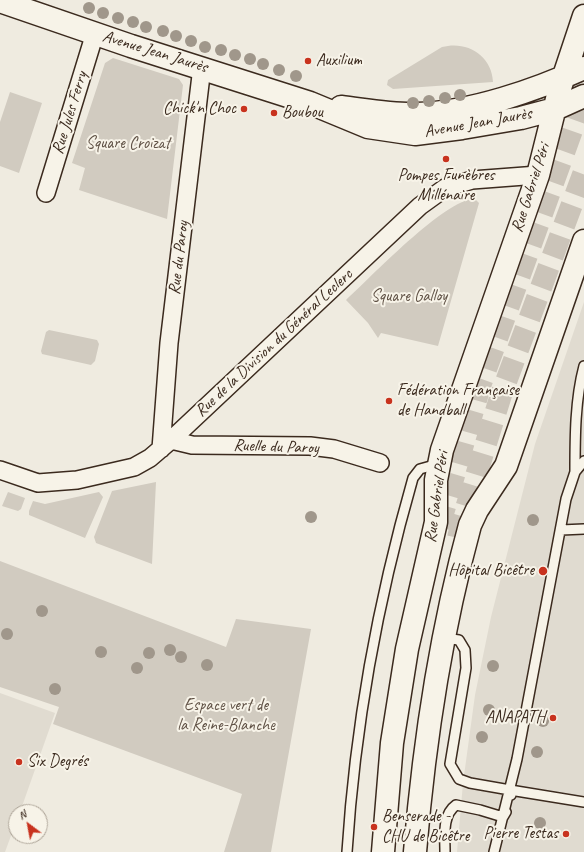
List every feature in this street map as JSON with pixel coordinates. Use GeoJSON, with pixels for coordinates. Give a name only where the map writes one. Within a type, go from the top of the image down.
{"type":"FeatureCollection","features":[{"type":"Feature","properties":{"kind":"main road","name":"Avenue Jean Jaurès"},"geometry":{"type":"LineString","coordinates":[[0,1],[310,103],[368,127],[415,134],[462,128],[521,118],[555,108],[584,96]]}},
{"type":"Feature","properties":{"kind":"main road","name":"Rue Gabriel Péri"},"geometry":{"type":"LineString","coordinates":[[382,852],[392,743],[407,649],[436,522],[436,480],[439,463],[457,404],[538,175],[555,108],[584,16]]}},
{"type":"Feature","properties":{"kind":"main road","name":"Avenue Jean Jaurès"},"geometry":{"type":"LineString","coordinates":[[310,103],[377,112],[417,114],[472,107],[564,77],[584,68]]}},
{"type":"Feature","properties":{"kind":"main road","name":"Rue Gabriel Péri"},"geometry":{"type":"LineString","coordinates":[[415,852],[418,811],[444,638],[470,525],[477,510],[506,466],[584,240]]}},
{"type":"Feature","properties":{"kind":"street","name":"Rue Jules Ferry"},"geometry":{"type":"LineString","coordinates":[[46,193],[95,33]]}},
{"type":"Feature","properties":{"kind":"street","name":"Rue du Paroy"},"geometry":{"type":"LineString","coordinates":[[166,445],[169,343],[202,67]]}},
{"type":"Feature","properties":{"kind":"street","name":"Rue de la Division du Général Leclerc"},"geometry":{"type":"LineString","coordinates":[[0,470],[38,483],[77,480],[134,467],[166,445],[420,206],[445,188],[472,180],[538,175]]}},
{"type":"Feature","properties":{"kind":"street","name":"Ruelle du Paroy"},"geometry":{"type":"LineString","coordinates":[[166,445],[310,446],[334,449],[380,463]]}},
{"type":"Feature","properties":{"kind":"lane"},"geometry":{"type":"LineString","coordinates":[[494,852],[510,790],[562,530],[566,499],[575,472],[576,427],[580,383],[584,366]]}},
{"type":"Feature","properties":{"kind":"lane"},"geometry":{"type":"LineString","coordinates":[[575,472],[584,461]]}},
{"type":"Feature","properties":{"kind":"lane"},"geometry":{"type":"LineString","coordinates":[[347,852],[358,740],[387,580],[413,478],[420,469],[439,463]]}},
{"type":"Feature","properties":{"kind":"lane"},"geometry":{"type":"LineString","coordinates":[[562,530],[584,529]]}},
{"type":"Feature","properties":{"kind":"lane"},"geometry":{"type":"LineString","coordinates":[[444,638],[459,640],[465,650],[466,668],[450,764],[459,779],[470,783],[584,802]]}},
{"type":"Feature","properties":{"kind":"lane"},"geometry":{"type":"LineString","coordinates":[[444,852],[446,818],[451,809],[456,805],[503,817]]}},
{"type":"Feature","properties":{"kind":"shaded area","name":"Hôpital Bicêtre"},"geometry":{"type":"Polygon","coordinates":[[[584,302],[584,852],[457,852],[463,783],[475,695],[491,617],[535,444],[584,302]]]}},
{"type":"Feature","properties":{"kind":"shaded area","name":"Six Degrés"},"geometry":{"type":"Polygon","coordinates":[[[0,693],[55,713],[23,804],[8,804],[8,844],[5,852],[0,852],[0,693]]]}},
{"type":"Feature","properties":{"kind":"green space"},"geometry":{"type":"Polygon","coordinates":[[[442,47],[465,47],[479,54],[489,66],[492,73],[493,82],[393,89],[387,85],[388,80],[442,47]]]}},
{"type":"Feature","properties":{"kind":"green space","name":"Square Croizat"},"geometry":{"type":"Polygon","coordinates":[[[113,58],[179,79],[183,85],[167,219],[79,190],[85,168],[72,163],[105,63],[113,58]]]}},
{"type":"Feature","properties":{"kind":"green space"},"geometry":{"type":"Polygon","coordinates":[[[10,92],[42,103],[19,173],[0,166],[0,122],[10,92]]]}},
{"type":"Feature","properties":{"kind":"green space","name":"Square Galloy"},"geometry":{"type":"Polygon","coordinates":[[[475,199],[479,203],[438,346],[381,333],[378,338],[368,323],[346,300],[428,224],[462,202],[475,199]]]}},
{"type":"Feature","properties":{"kind":"green space"},"geometry":{"type":"Polygon","coordinates":[[[49,330],[97,340],[99,344],[95,361],[91,365],[42,354],[41,351],[46,332],[49,330]]]}},
{"type":"Feature","properties":{"kind":"green space"},"geometry":{"type":"Polygon","coordinates":[[[156,482],[152,564],[96,543],[94,537],[112,491],[156,482]]]}},
{"type":"Feature","properties":{"kind":"green space"},"geometry":{"type":"Polygon","coordinates":[[[8,492],[25,498],[21,509],[18,511],[2,506],[8,492]]]}},
{"type":"Feature","properties":{"kind":"green space"},"geometry":{"type":"Polygon","coordinates":[[[99,492],[103,497],[85,538],[29,515],[33,501],[45,504],[99,492]]]}},
{"type":"Feature","properties":{"kind":"green space","name":"Espace vert de la Reine-Blanche"},"geometry":{"type":"Polygon","coordinates":[[[0,561],[226,647],[236,619],[311,629],[271,852],[224,852],[242,794],[53,724],[59,707],[0,687],[0,561]]]}},
{"type":"Feature","properties":{"kind":"tunnel"},"geometry":{"type":"LineString","coordinates":[[439,527],[481,383],[584,97]]}},
{"type":"Feature","properties":{"kind":"tunnel"},"geometry":{"type":"LineString","coordinates":[[458,538],[501,395],[584,172]]}},
{"type":"Feature","properties":{"kind":"place","name":"Auxilium"},"geometry":{"type":"Point","coordinates":[308,61]}},
{"type":"Feature","properties":{"kind":"place","name":"Chick'n Choc"},"geometry":{"type":"Point","coordinates":[244,109]}},
{"type":"Feature","properties":{"kind":"place","name":"Boubou"},"geometry":{"type":"Point","coordinates":[274,113]}},
{"type":"Feature","properties":{"kind":"place","name":"Pompes Funèbres Millénaire"},"geometry":{"type":"Point","coordinates":[446,159]}},
{"type":"Feature","properties":{"kind":"place","name":"Fédération Française de Handball"},"geometry":{"type":"Point","coordinates":[389,401]}},
{"type":"Feature","properties":{"kind":"place","name":"Hôpital Bicêtre"},"geometry":{"type":"Point","coordinates":[543,571]}},
{"type":"Feature","properties":{"kind":"place","name":"ANAPATH"},"geometry":{"type":"Point","coordinates":[553,718]}},
{"type":"Feature","properties":{"kind":"place","name":"Six Degrés"},"geometry":{"type":"Point","coordinates":[19,762]}},
{"type":"Feature","properties":{"kind":"place","name":"Benserade - CHU de Bicêtre"},"geometry":{"type":"Point","coordinates":[374,827]}},
{"type":"Feature","properties":{"kind":"place","name":"Pierre Testas"},"geometry":{"type":"Point","coordinates":[566,834]}}]}
